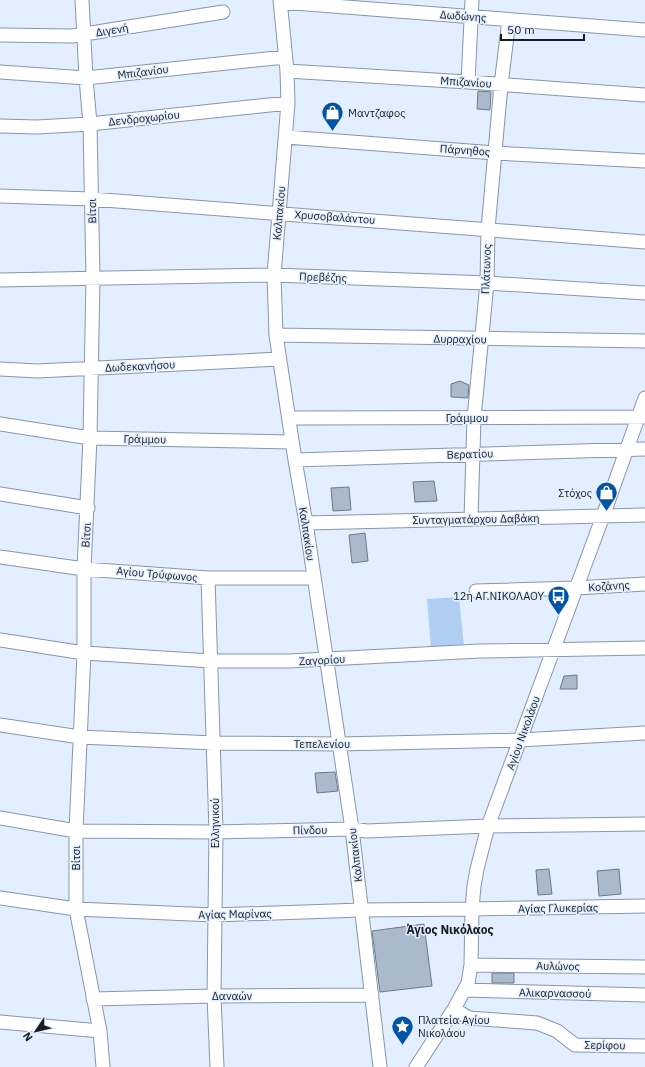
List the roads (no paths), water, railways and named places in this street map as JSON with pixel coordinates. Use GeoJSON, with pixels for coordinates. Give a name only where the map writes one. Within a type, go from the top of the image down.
{"type":"FeatureCollection","features":[{"type":"Feature","properties":{"kind":"street","name":"Βίτσι"},"geometry":{"type":"LineString","coordinates":[[82,0],[90,124],[93,278],[88,508],[84,569],[84,653],[76,831],[76,909],[100,1031],[103,1067]]}},
{"type":"Feature","properties":{"kind":"street"},"geometry":{"type":"LineString","coordinates":[[468,82],[472,0]]}},
{"type":"Feature","properties":{"kind":"street","name":"Δωδώνης"},"geometry":{"type":"LineString","coordinates":[[280,1],[645,30]]}},
{"type":"Feature","properties":{"kind":"street","name":"Καλπακίου"},"geometry":{"type":"LineString","coordinates":[[280,1],[286,57],[288,103],[274,275],[276,335],[352,829],[380,1067]]}},
{"type":"Feature","properties":{"kind":"street","name":"Διγενή"},"geometry":{"type":"LineString","coordinates":[[0,35],[84,35],[223,12]]}},
{"type":"Feature","properties":{"kind":"street","name":"Πλάτωνος"},"geometry":{"type":"LineString","coordinates":[[471,520],[474,418],[487,283],[488,229],[501,85],[509,20]]}},
{"type":"Feature","properties":{"kind":"street","name":"Μπιζανίου"},"geometry":{"type":"LineString","coordinates":[[0,72],[86,78],[286,57]]}},
{"type":"Feature","properties":{"kind":"street","name":"Μπιζανίου"},"geometry":{"type":"LineString","coordinates":[[287,71],[645,95]]}},
{"type":"Feature","properties":{"kind":"street","name":"Δενδροχωρίου"},"geometry":{"type":"LineString","coordinates":[[0,126],[37,127],[90,124],[288,103]]}},
{"type":"Feature","properties":{"kind":"street","name":"Πάρνηθος"},"geometry":{"type":"LineString","coordinates":[[286,137],[645,161]]}},
{"type":"Feature","properties":{"kind":"street","name":"Χρυσοβαλάντου"},"geometry":{"type":"LineString","coordinates":[[0,196],[91,199],[645,242]]}},
{"type":"Feature","properties":{"kind":"street","name":"Πρεβέζης"},"geometry":{"type":"LineString","coordinates":[[0,280],[274,275],[487,283],[645,293]]}},
{"type":"Feature","properties":{"kind":"street","name":"Δυρραχίου"},"geometry":{"type":"LineString","coordinates":[[276,335],[482,340],[645,341]]}},
{"type":"Feature","properties":{"kind":"street","name":"Δωδεκανήσου"},"geometry":{"type":"LineString","coordinates":[[0,369],[37,371],[279,359]]}},
{"type":"Feature","properties":{"kind":"street","name":"Αγίου Νικολάου"},"geometry":{"type":"LineString","coordinates":[[416,1067],[454,1009],[468,983],[471,965],[472,909],[477,869],[488,826],[627,450],[642,417],[645,398]]}},
{"type":"Feature","properties":{"kind":"street","name":"Γράμμου"},"geometry":{"type":"LineString","coordinates":[[289,418],[642,417]]}},
{"type":"Feature","properties":{"kind":"street","name":"Γράμμου"},"geometry":{"type":"LineString","coordinates":[[0,424],[90,438],[292,442]]}},
{"type":"Feature","properties":{"kind":"street","name":"Βερατίου"},"geometry":{"type":"LineString","coordinates":[[295,460],[645,449]]}},
{"type":"Feature","properties":{"kind":"street"},"geometry":{"type":"LineString","coordinates":[[0,494],[88,508]]}},
{"type":"Feature","properties":{"kind":"street","name":"Συνταγματάρχου Δαβάκη"},"geometry":{"type":"LineString","coordinates":[[306,524],[645,515]]}},
{"type":"Feature","properties":{"kind":"street","name":"Αγίου Τρύφωνος"},"geometry":{"type":"LineString","coordinates":[[0,557],[84,569],[208,578],[314,578]]}},
{"type":"Feature","properties":{"kind":"street","name":"Ελληνικού"},"geometry":{"type":"LineString","coordinates":[[208,578],[216,832],[214,996],[217,1067]]}},
{"type":"Feature","properties":{"kind":"street","name":"Κοζάνης"},"geometry":{"type":"LineString","coordinates":[[476,592],[645,584]]}},
{"type":"Feature","properties":{"kind":"street","name":"Ζαγορίου"},"geometry":{"type":"LineString","coordinates":[[0,640],[84,653],[211,661],[326,660],[480,651],[645,648]]}},
{"type":"Feature","properties":{"kind":"street","name":"Τεπελενίου"},"geometry":{"type":"LineString","coordinates":[[0,725],[80,737],[214,743],[339,744],[520,740],[645,733]]}},
{"type":"Feature","properties":{"kind":"street","name":"Πίνδου"},"geometry":{"type":"LineString","coordinates":[[0,818],[76,831],[216,832],[352,829],[367,831],[488,826],[645,824]]}},
{"type":"Feature","properties":{"kind":"street","name":"Αγίας Μαρίνας"},"geometry":{"type":"LineString","coordinates":[[0,898],[76,909],[214,915],[361,910],[472,909]]}},
{"type":"Feature","properties":{"kind":"street","name":"Αγίας Γλυκερίας"},"geometry":{"type":"LineString","coordinates":[[472,909],[645,906]]}},
{"type":"Feature","properties":{"kind":"street","name":"Αυλώνος"},"geometry":{"type":"LineString","coordinates":[[471,965],[645,966]]}},
{"type":"Feature","properties":{"kind":"street","name":"Αλικαρνασσού"},"geometry":{"type":"LineString","coordinates":[[465,990],[645,995]]}},
{"type":"Feature","properties":{"kind":"street","name":"Δαναών"},"geometry":{"type":"LineString","coordinates":[[93,999],[214,996],[372,996]]}},
{"type":"Feature","properties":{"kind":"street","name":"Σερίφου"},"geometry":{"type":"LineString","coordinates":[[454,1009],[468,1018],[537,1023],[557,1031],[575,1045],[645,1046]]}},
{"type":"Feature","properties":{"kind":"street"},"geometry":{"type":"LineString","coordinates":[[0,1022],[100,1031]]}},
{"type":"Feature","properties":{"kind":"place","name":"Μαντζαφος"},"geometry":{"type":"Point","coordinates":[333,132]}},
{"type":"Feature","properties":{"kind":"place","name":"Στόχος"},"geometry":{"type":"Point","coordinates":[607,512]}},
{"type":"Feature","properties":{"kind":"place","name":"12η ΑΓ.ΝΙΚΟΛΑΟΥ"},"geometry":{"type":"Point","coordinates":[559,616]}},
{"type":"Feature","properties":{"kind":"place","name":"Πλατεία Αγίου Νικολάου"},"geometry":{"type":"Point","coordinates":[403,1046]}},
{"type":"Feature","properties":{"kind":"district","name":"Άγιος Νικόλαος"},"geometry":{"type":"Point","coordinates":[450,930]}}]}
